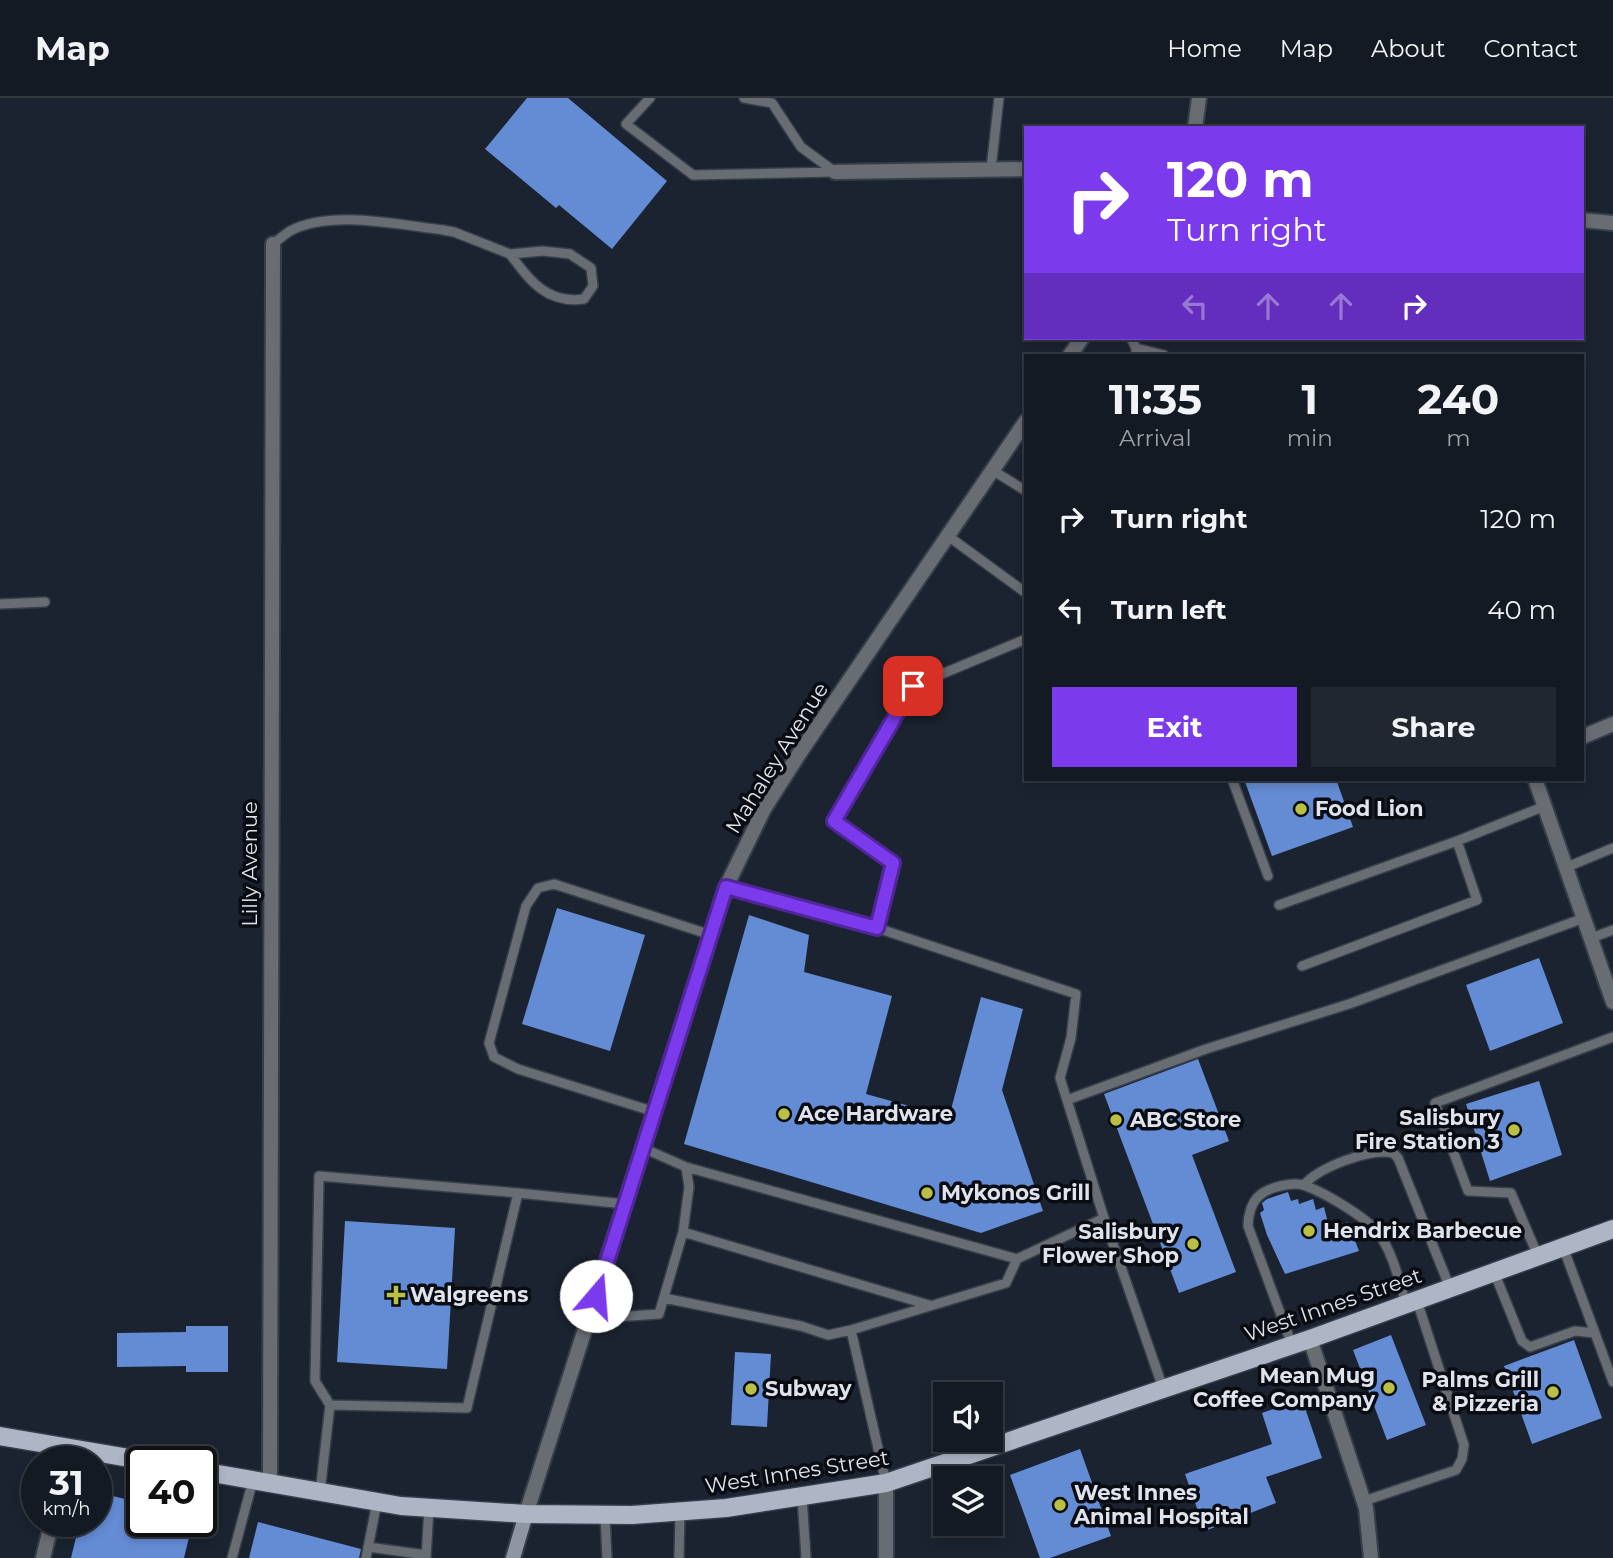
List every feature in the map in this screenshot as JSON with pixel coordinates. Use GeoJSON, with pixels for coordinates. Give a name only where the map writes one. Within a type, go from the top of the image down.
{"type":"FeatureCollection","features":[{"type":"Feature","properties":{"kind":"main road","name":"West Innes Street"},"geometry":{"type":"LineString","coordinates":[[217,1474],[377,1502],[526,1514],[680,1512],[726,1508],[886,1483],[1310,1339],[1613,1229]]}},
{"type":"Feature","properties":{"kind":"main road"},"geometry":{"type":"LineString","coordinates":[[0,1436],[36,1446]]}},
{"type":"Feature","properties":{"kind":"main road"},"geometry":{"type":"LineString","coordinates":[[513,1558],[526,1514]]}},
{"type":"Feature","properties":{"kind":"street"},"geometry":{"type":"LineString","coordinates":[[1195,126],[1199,98]]}},
{"type":"Feature","properties":{"kind":"street"},"geometry":{"type":"LineString","coordinates":[[835,172],[1024,169]]}},
{"type":"Feature","properties":{"kind":"street"},"geometry":{"type":"LineString","coordinates":[[1584,220],[1613,223]]}},
{"type":"Feature","properties":{"kind":"street","name":"Lilly Avenue"},"geometry":{"type":"LineString","coordinates":[[261,1481],[273,244]]}},
{"type":"Feature","properties":{"kind":"street","name":"Mahaley Avenue"},"geometry":{"type":"LineString","coordinates":[[526,1514],[726,887],[764,809],[1024,424]]}},
{"type":"Feature","properties":{"kind":"street"},"geometry":{"type":"LineString","coordinates":[[1584,736],[1613,724]]}},
{"type":"Feature","properties":{"kind":"street"},"geometry":{"type":"LineString","coordinates":[[1536,781],[1613,1002]]}},
{"type":"Feature","properties":{"kind":"street"},"geometry":{"type":"LineString","coordinates":[[1310,1339],[1364,1501],[1371,1558]]}},
{"type":"Feature","properties":{"kind":"street"},"geometry":{"type":"LineString","coordinates":[[886,1483],[886,1558]]}},
{"type":"Feature","properties":{"kind":"street"},"geometry":{"type":"LineString","coordinates":[[43,1558],[48,1537]]}},
{"type":"Feature","properties":{"kind":"lane"},"geometry":{"type":"LineString","coordinates":[[650,98],[626,124],[693,175],[835,172]]}},
{"type":"Feature","properties":{"kind":"lane"},"geometry":{"type":"LineString","coordinates":[[744,98],[774,101],[801,147],[835,172]]}},
{"type":"Feature","properties":{"kind":"lane"},"geometry":{"type":"LineString","coordinates":[[991,169],[999,98]]}},
{"type":"Feature","properties":{"kind":"lane"},"geometry":{"type":"LineString","coordinates":[[273,244],[292,230],[317,222],[357,220],[454,232],[510,254],[543,251],[570,254],[591,268],[593,286],[584,299],[568,301],[553,297],[528,278],[510,254]]}},
{"type":"Feature","properties":{"kind":"lane"},"geometry":{"type":"LineString","coordinates":[[1136,352],[1155,354]]}},
{"type":"Feature","properties":{"kind":"lane"},"geometry":{"type":"LineString","coordinates":[[992,470],[1024,490]]}},
{"type":"Feature","properties":{"kind":"lane"},"geometry":{"type":"LineString","coordinates":[[948,536],[1024,592]]}},
{"type":"Feature","properties":{"kind":"lane"},"geometry":{"type":"LineString","coordinates":[[0,604],[45,601]]}},
{"type":"Feature","properties":{"kind":"lane"},"geometry":{"type":"LineString","coordinates":[[877,928],[893,863],[834,821],[913,686],[1024,640]]}},
{"type":"Feature","properties":{"kind":"lane"},"geometry":{"type":"LineString","coordinates":[[1233,781],[1269,876]]}},
{"type":"Feature","properties":{"kind":"lane"},"geometry":{"type":"LineString","coordinates":[[1279,905],[1457,841],[1545,806]]}},
{"type":"Feature","properties":{"kind":"lane"},"geometry":{"type":"LineString","coordinates":[[1302,966],[1478,900],[1457,841]]}},
{"type":"Feature","properties":{"kind":"lane"},"geometry":{"type":"LineString","coordinates":[[1567,867],[1613,848]]}},
{"type":"Feature","properties":{"kind":"lane"},"geometry":{"type":"LineString","coordinates":[[655,1112],[518,1069],[494,1058],[489,1043],[526,906],[538,888],[554,884],[711,935]]}},
{"type":"Feature","properties":{"kind":"lane"},"geometry":{"type":"LineString","coordinates":[[726,887],[877,928],[1076,994],[1071,1038],[1060,1078],[1104,1219],[1163,1388]]}},
{"type":"Feature","properties":{"kind":"lane"},"geometry":{"type":"LineString","coordinates":[[1068,1101],[1206,1049],[1349,1004],[1584,918]]}},
{"type":"Feature","properties":{"kind":"lane"},"geometry":{"type":"LineString","coordinates":[[1591,939],[1613,930]]}},
{"type":"Feature","properties":{"kind":"lane"},"geometry":{"type":"LineString","coordinates":[[1538,1256],[1511,1193],[1468,1191],[1435,1103],[1613,1037]]}},
{"type":"Feature","properties":{"kind":"lane"},"geometry":{"type":"LineString","coordinates":[[643,1148],[686,1167],[1017,1259],[1104,1219]]}},
{"type":"Feature","properties":{"kind":"lane"},"geometry":{"type":"LineString","coordinates":[[1304,1185],[1319,1171],[1375,1152],[1393,1153],[1398,1158],[1450,1288]]}},
{"type":"Feature","properties":{"kind":"lane"},"geometry":{"type":"LineString","coordinates":[[589,1319],[660,1314],[683,1232],[689,1187],[686,1167]]}},
{"type":"Feature","properties":{"kind":"lane"},"geometry":{"type":"LineString","coordinates":[[320,1492],[330,1405],[314,1381],[319,1175],[625,1204]]}},
{"type":"Feature","properties":{"kind":"lane"},"geometry":{"type":"LineString","coordinates":[[1292,1345],[1248,1226],[1248,1219],[1259,1195],[1280,1187],[1304,1185],[1355,1212],[1377,1231],[1384,1242],[1411,1302],[1464,1445],[1462,1459],[1456,1469],[1364,1501]]}},
{"type":"Feature","properties":{"kind":"lane"},"geometry":{"type":"LineString","coordinates":[[330,1405],[467,1408],[518,1193]]}},
{"type":"Feature","properties":{"kind":"lane"},"geometry":{"type":"LineString","coordinates":[[683,1232],[929,1305]]}},
{"type":"Feature","properties":{"kind":"lane"},"geometry":{"type":"LineString","coordinates":[[1563,1247],[1613,1382]]}},
{"type":"Feature","properties":{"kind":"lane"},"geometry":{"type":"LineString","coordinates":[[664,1298],[801,1326],[828,1335],[1006,1283],[1017,1259]]}},
{"type":"Feature","properties":{"kind":"lane"},"geometry":{"type":"LineString","coordinates":[[1494,1272],[1522,1341],[1530,1347],[1575,1331],[1595,1333]]}},
{"type":"Feature","properties":{"kind":"lane"},"geometry":{"type":"LineString","coordinates":[[851,1330],[886,1483]]}},
{"type":"Feature","properties":{"kind":"lane"},"geometry":{"type":"LineString","coordinates":[[232,1558],[261,1481]]}},
{"type":"Feature","properties":{"kind":"lane"},"geometry":{"type":"LineString","coordinates":[[802,1496],[806,1558]]}},
{"type":"Feature","properties":{"kind":"lane"},"geometry":{"type":"LineString","coordinates":[[366,1558],[377,1502]]}},
{"type":"Feature","properties":{"kind":"lane"},"geometry":{"type":"LineString","coordinates":[[368,1548],[426,1556],[429,1508]]}},
{"type":"Feature","properties":{"kind":"lane"},"geometry":{"type":"LineString","coordinates":[[679,1558],[680,1512]]}},
{"type":"Feature","properties":{"kind":"lane"},"geometry":{"type":"LineString","coordinates":[[605,1515],[607,1558]]}},
{"type":"Feature","properties":{"kind":"building"},"geometry":{"type":"Polygon","coordinates":[[[527,98],[568,98],[667,181],[612,249],[559,205],[556,208],[485,149],[527,98]]]}},
{"type":"Feature","properties":{"kind":"building","name":"Food Lion"},"geometry":{"type":"Polygon","coordinates":[[[1245,781],[1337,781],[1353,827],[1272,856],[1245,781]]]}},
{"type":"Feature","properties":{"kind":"building"},"geometry":{"type":"Polygon","coordinates":[[[557,908],[645,935],[610,1051],[522,1024],[557,908]]]}},
{"type":"Feature","properties":{"kind":"building"},"geometry":{"type":"Polygon","coordinates":[[[749,915],[809,935],[804,972],[892,996],[866,1094],[949,1117],[981,997],[1023,1009],[1002,1090],[1043,1211],[981,1233],[684,1144],[749,915]]]}},
{"type":"Feature","properties":{"kind":"building"},"geometry":{"type":"Polygon","coordinates":[[[1539,958],[1563,1023],[1490,1051],[1466,985],[1539,958]]]}},
{"type":"Feature","properties":{"kind":"building"},"geometry":{"type":"Polygon","coordinates":[[[1198,1059],[1229,1141],[1192,1155],[1236,1272],[1179,1293],[1104,1094],[1198,1059]]]}},
{"type":"Feature","properties":{"kind":"building","name":"Salisbury Fire Station 3"},"geometry":{"type":"Polygon","coordinates":[[[1539,1081],[1562,1155],[1490,1181],[1466,1104],[1539,1081]]]}},
{"type":"Feature","properties":{"kind":"building","name":"Hendrix Barbecue"},"geometry":{"type":"Polygon","coordinates":[[[1288,1192],[1291,1201],[1298,1199],[1299,1204],[1313,1199],[1316,1210],[1324,1207],[1329,1227],[1348,1222],[1359,1251],[1285,1274],[1260,1213],[1264,1210],[1262,1203],[1267,1199],[1288,1192]]]}},
{"type":"Feature","properties":{"kind":"building","name":"Walgreens"},"geometry":{"type":"Polygon","coordinates":[[[345,1221],[455,1228],[447,1369],[337,1362],[345,1221]]]}},
{"type":"Feature","properties":{"kind":"building"},"geometry":{"type":"Polygon","coordinates":[[[186,1326],[228,1326],[228,1372],[186,1372],[186,1366],[117,1367],[117,1333],[186,1332],[186,1326]]]}},
{"type":"Feature","properties":{"kind":"building","name":"Mean Mug Coffee Company"},"geometry":{"type":"Polygon","coordinates":[[[1391,1335],[1426,1425],[1387,1440],[1353,1350],[1391,1335]]]}},
{"type":"Feature","properties":{"kind":"building","name":"Palms Grill & Pizzeria"},"geometry":{"type":"Polygon","coordinates":[[[1574,1340],[1602,1418],[1532,1444],[1504,1366],[1574,1340]]]}},
{"type":"Feature","properties":{"kind":"building","name":"Subway"},"geometry":{"type":"Polygon","coordinates":[[[735,1352],[771,1354],[767,1427],[731,1425],[735,1352]]]}},
{"type":"Feature","properties":{"kind":"building"},"geometry":{"type":"Polygon","coordinates":[[[1302,1399],[1322,1458],[1266,1477],[1276,1503],[1205,1531],[1185,1474],[1272,1444],[1262,1413],[1302,1399]]]}},
{"type":"Feature","properties":{"kind":"building","name":"West Innes Animal Hospital"},"geometry":{"type":"Polygon","coordinates":[[[1080,1449],[1111,1536],[1050,1558],[1040,1558],[1010,1475],[1080,1449]]]}},
{"type":"Feature","properties":{"kind":"building"},"geometry":{"type":"Polygon","coordinates":[[[112,1496],[126,1499],[126,1537],[189,1537],[184,1558],[71,1558],[76,1537],[112,1537],[112,1496]]]}},
{"type":"Feature","properties":{"kind":"building"},"geometry":{"type":"Polygon","coordinates":[[[258,1522],[361,1549],[359,1558],[249,1558],[258,1522]]]}},
{"type":"Feature","properties":{"kind":"place","name":"Food Lion"},"geometry":{"type":"Point","coordinates":[1301,809]}},
{"type":"Feature","properties":{"kind":"place","name":"Ace Hardware"},"geometry":{"type":"Point","coordinates":[784,1114]}},
{"type":"Feature","properties":{"kind":"place","name":"ABC Store"},"geometry":{"type":"Point","coordinates":[1116,1120]}},
{"type":"Feature","properties":{"kind":"place","name":"Salisbury Fire Station 3"},"geometry":{"type":"Point","coordinates":[1514,1130]}},
{"type":"Feature","properties":{"kind":"place","name":"Mykonos Grill"},"geometry":{"type":"Point","coordinates":[927,1193]}},
{"type":"Feature","properties":{"kind":"place","name":"Hendrix Barbecue"},"geometry":{"type":"Point","coordinates":[1309,1231]}},
{"type":"Feature","properties":{"kind":"place","name":"Salisbury Flower Shop"},"geometry":{"type":"Point","coordinates":[1193,1244]}},
{"type":"Feature","properties":{"kind":"place","name":"Walgreens"},"geometry":{"type":"Point","coordinates":[396,1295]}},
{"type":"Feature","properties":{"kind":"place","name":"Mean Mug Coffee Company"},"geometry":{"type":"Point","coordinates":[1389,1388]}},
{"type":"Feature","properties":{"kind":"place","name":"Subway"},"geometry":{"type":"Point","coordinates":[751,1389]}},
{"type":"Feature","properties":{"kind":"place","name":"Palms Grill & Pizzeria"},"geometry":{"type":"Point","coordinates":[1553,1392]}},
{"type":"Feature","properties":{"kind":"place","name":"West Innes Animal Hospital"},"geometry":{"type":"Point","coordinates":[1060,1505]}},
{"type":"Feature","properties":{"kind":"route"},"geometry":{"type":"LineString","coordinates":[[596,1296],[726,887],[877,928],[893,863],[834,821],[913,686]]}}]}
